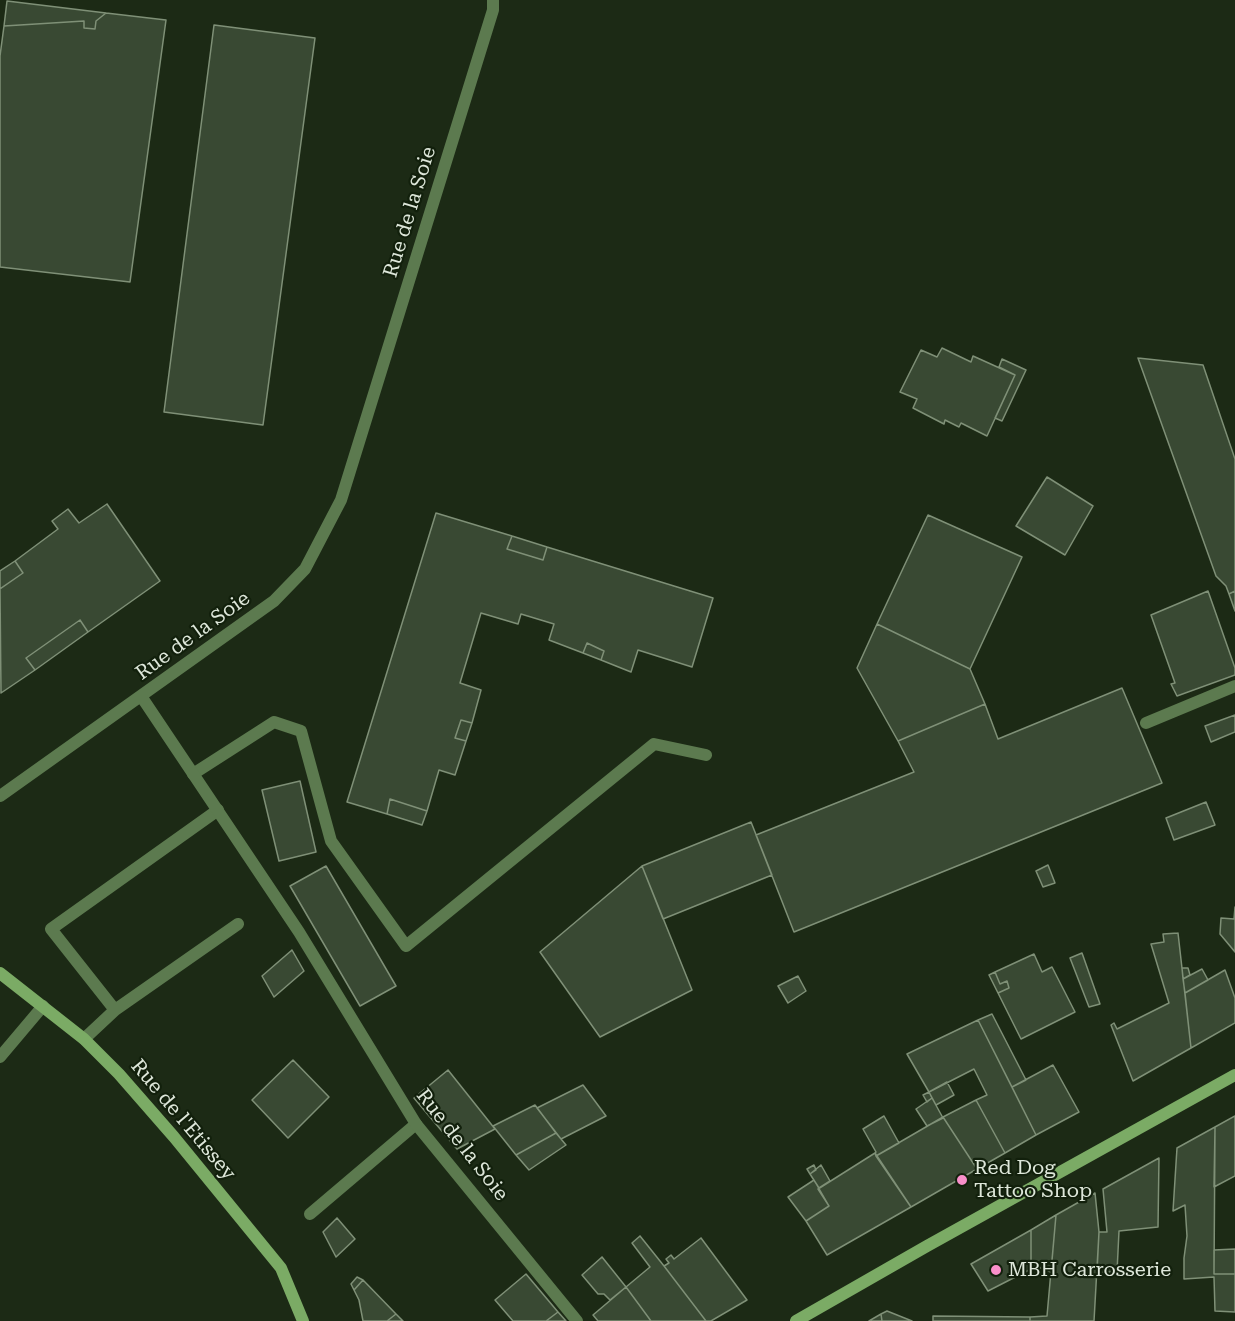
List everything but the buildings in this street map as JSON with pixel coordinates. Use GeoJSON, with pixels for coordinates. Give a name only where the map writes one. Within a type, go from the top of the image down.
{"type":"FeatureCollection","features":[{"type":"Feature","properties":{"kind":"street","name":"Rue de la Soie"},"geometry":{"type":"LineString","coordinates":[[494,0],[490,21],[341,500],[305,569],[274,601],[141,696],[299,932],[416,1124],[577,1321]]}},
{"type":"Feature","properties":{"kind":"street"},"geometry":{"type":"LineString","coordinates":[[1146,723],[1235,686]]}},
{"type":"Feature","properties":{"kind":"street"},"geometry":{"type":"LineString","coordinates":[[0,796],[141,696]]}},
{"type":"Feature","properties":{"kind":"street"},"geometry":{"type":"LineString","coordinates":[[194,774],[274,722],[301,731],[331,841],[406,946],[654,744],[706,755]]}},
{"type":"Feature","properties":{"kind":"street"},"geometry":{"type":"LineString","coordinates":[[115,1010],[51,929],[218,810]]}},
{"type":"Feature","properties":{"kind":"street"},"geometry":{"type":"LineString","coordinates":[[84,1039],[115,1010],[238,924]]}},
{"type":"Feature","properties":{"kind":"street","name":"Rue de l'Etissey"},"geometry":{"type":"LineString","coordinates":[[0,973],[84,1039],[119,1074],[174,1137],[281,1268],[303,1321]]}},
{"type":"Feature","properties":{"kind":"street"},"geometry":{"type":"LineString","coordinates":[[0,1057],[43,1006]]}},
{"type":"Feature","properties":{"kind":"street"},"geometry":{"type":"LineString","coordinates":[[796,1321],[1235,1075]]}},
{"type":"Feature","properties":{"kind":"street"},"geometry":{"type":"LineString","coordinates":[[310,1214],[416,1124]]}},
{"type":"Feature","properties":{"kind":"place","name":"Red Dog Tattoo Shop"},"geometry":{"type":"Point","coordinates":[962,1180]}},
{"type":"Feature","properties":{"kind":"place","name":"MBH Carrosserie"},"geometry":{"type":"Point","coordinates":[996,1270]}}]}
